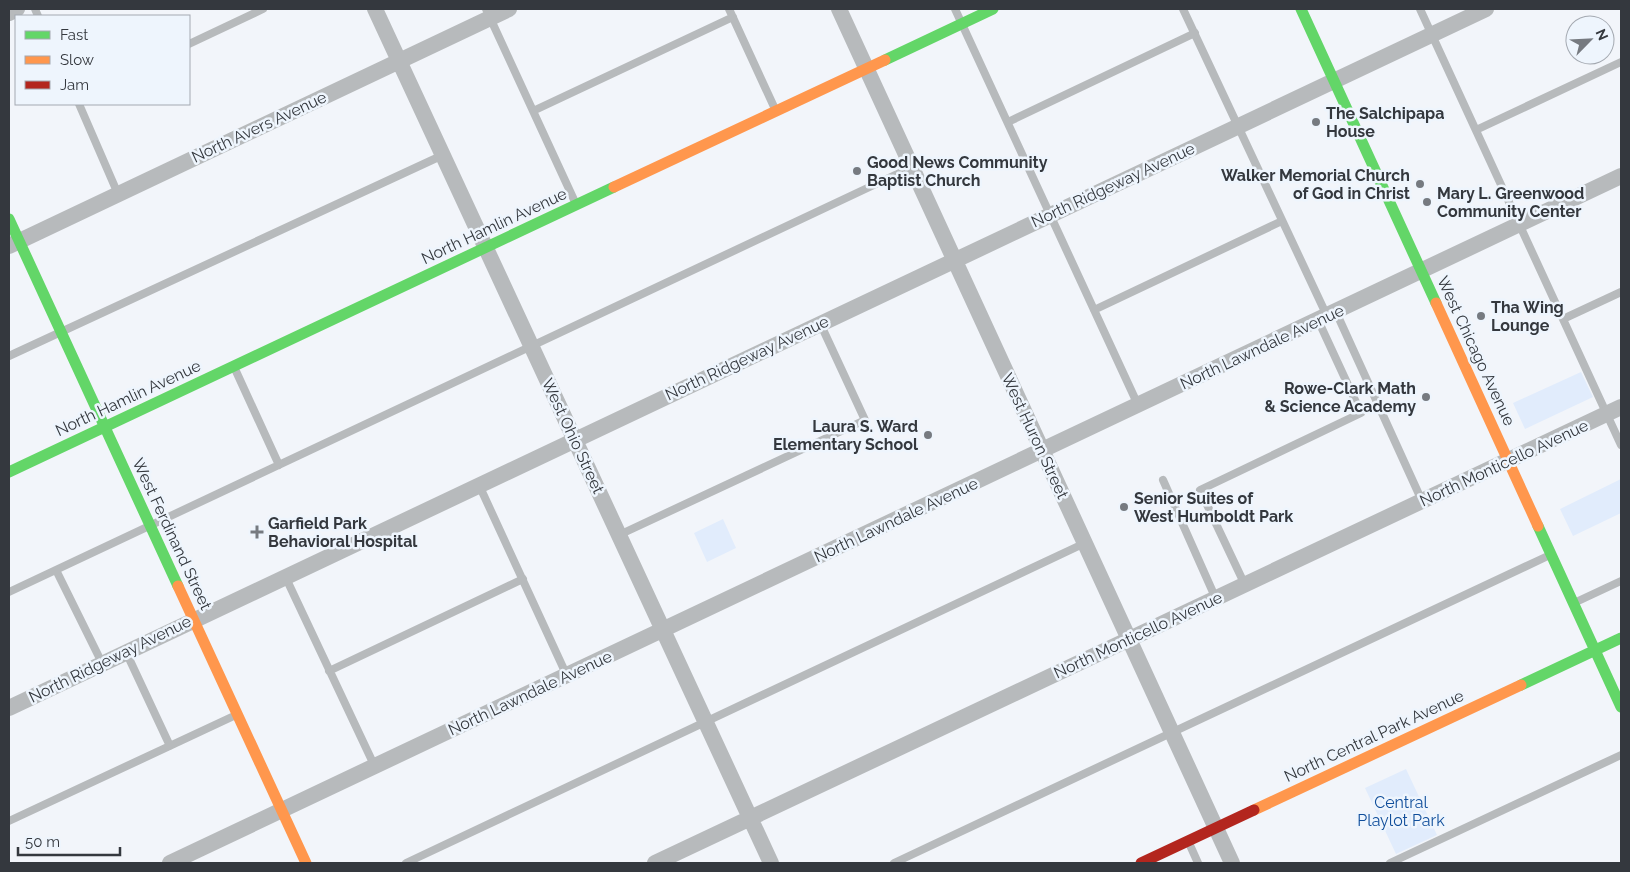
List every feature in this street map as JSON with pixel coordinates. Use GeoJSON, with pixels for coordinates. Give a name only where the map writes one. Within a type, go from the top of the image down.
{"type":"FeatureCollection","features":[{"type":"Feature","properties":{"kind":"street"},"geometry":{"type":"LineString","coordinates":[[9,13],[18,9]]}},
{"type":"Feature","properties":{"kind":"street","name":"West Ohio Street"},"geometry":{"type":"LineString","coordinates":[[375,9],[771,863]]}},
{"type":"Feature","properties":{"kind":"street","name":"North Avers Avenue"},"geometry":{"type":"LineString","coordinates":[[14,243],[399,61],[488,13],[509,9]]}},
{"type":"Feature","properties":{"kind":"street","name":"West Huron Street"},"geometry":{"type":"LineString","coordinates":[[839,9],[1232,863]]}},
{"type":"Feature","properties":{"kind":"street","name":"North Hamlin Avenue"},"geometry":{"type":"LineString","coordinates":[[9,472],[993,9]]}},
{"type":"Feature","properties":{"kind":"street","name":"West Chicago Avenue"},"geometry":{"type":"LineString","coordinates":[[1301,9],[1621,707]]}},
{"type":"Feature","properties":{"kind":"street","name":"North Ridgeway Avenue"},"geometry":{"type":"LineString","coordinates":[[9,708],[1486,9]]}},
{"type":"Feature","properties":{"kind":"street","name":"North Lawndale Avenue"},"geometry":{"type":"LineString","coordinates":[[170,863],[187,860],[281,811],[1621,176]]}},
{"type":"Feature","properties":{"kind":"street","name":"West Ferdinand Street"},"geometry":{"type":"LineString","coordinates":[[9,219],[14,243],[61,332],[306,863]]}},
{"type":"Feature","properties":{"kind":"street","name":"North Monticello Avenue"},"geometry":{"type":"LineString","coordinates":[[655,863],[1614,410]]}},
{"type":"Feature","properties":{"kind":"street","name":"North Central Park Avenue"},"geometry":{"type":"LineString","coordinates":[[1141,863],[1621,638]]}},
{"type":"Feature","properties":{"kind":"lane"},"geometry":{"type":"LineString","coordinates":[[190,44],[263,9]]}},
{"type":"Feature","properties":{"kind":"lane"},"geometry":{"type":"LineString","coordinates":[[955,9],[1138,405]]}},
{"type":"Feature","properties":{"kind":"lane"},"geometry":{"type":"LineString","coordinates":[[1183,9],[1327,316],[1422,501]]}},
{"type":"Feature","properties":{"kind":"lane"},"geometry":{"type":"LineString","coordinates":[[1420,9],[1563,319],[1614,410],[1621,445]]}},
{"type":"Feature","properties":{"kind":"lane"},"geometry":{"type":"LineString","coordinates":[[488,13],[576,205]]}},
{"type":"Feature","properties":{"kind":"lane"},"geometry":{"type":"LineString","coordinates":[[533,111],[731,13],[776,111]]}},
{"type":"Feature","properties":{"kind":"lane"},"geometry":{"type":"LineString","coordinates":[[1008,122],[1195,33]]}},
{"type":"Feature","properties":{"kind":"lane"},"geometry":{"type":"LineString","coordinates":[[1476,130],[1621,62]]}},
{"type":"Feature","properties":{"kind":"lane"},"geometry":{"type":"LineString","coordinates":[[79,105],[118,194]]}},
{"type":"Feature","properties":{"kind":"lane"},"geometry":{"type":"LineString","coordinates":[[9,356],[443,155]]}},
{"type":"Feature","properties":{"kind":"lane"},"geometry":{"type":"LineString","coordinates":[[9,592],[912,167]]}},
{"type":"Feature","properties":{"kind":"lane"},"geometry":{"type":"LineString","coordinates":[[1094,310],[1282,221]]}},
{"type":"Feature","properties":{"kind":"lane"},"geometry":{"type":"LineString","coordinates":[[1563,319],[1621,292]]}},
{"type":"Feature","properties":{"kind":"lane"},"geometry":{"type":"LineString","coordinates":[[1245,585],[1200,490],[1361,414],[1327,316]]}},
{"type":"Feature","properties":{"kind":"lane"},"geometry":{"type":"LineString","coordinates":[[619,535],[865,420],[820,323]]}},
{"type":"Feature","properties":{"kind":"lane"},"geometry":{"type":"LineString","coordinates":[[234,366],[279,465]]}},
{"type":"Feature","properties":{"kind":"lane"},"geometry":{"type":"LineString","coordinates":[[1163,480],[1216,599]]}},
{"type":"Feature","properties":{"kind":"lane"},"geometry":{"type":"LineString","coordinates":[[479,484],[567,676]]}},
{"type":"Feature","properties":{"kind":"lane"},"geometry":{"type":"LineString","coordinates":[[406,863],[1085,543]]}},
{"type":"Feature","properties":{"kind":"lane"},"geometry":{"type":"LineString","coordinates":[[894,863],[1552,554]]}},
{"type":"Feature","properties":{"kind":"lane"},"geometry":{"type":"LineString","coordinates":[[56,570],[102,663]]}},
{"type":"Feature","properties":{"kind":"lane"},"geometry":{"type":"LineString","coordinates":[[285,576],[375,767]]}},
{"type":"Feature","properties":{"kind":"lane"},"geometry":{"type":"LineString","coordinates":[[329,671],[523,579]]}},
{"type":"Feature","properties":{"kind":"lane"},"geometry":{"type":"LineString","coordinates":[[1574,602],[1621,581]]}},
{"type":"Feature","properties":{"kind":"lane"},"geometry":{"type":"LineString","coordinates":[[126,652],[170,746]]}},
{"type":"Feature","properties":{"kind":"lane"},"geometry":{"type":"LineString","coordinates":[[9,821],[237,714]]}},
{"type":"Feature","properties":{"kind":"lane"},"geometry":{"type":"LineString","coordinates":[[1390,863],[1621,755]]}},
{"type":"Feature","properties":{"kind":"lane"},"geometry":{"type":"LineString","coordinates":[[1188,841],[1198,863]]}},
{"type":"Feature","properties":{"kind":"green space"},"geometry":{"type":"Polygon","coordinates":[[[1581,372],[1593,397],[1525,429],[1513,403],[1581,372]]]}},
{"type":"Feature","properties":{"kind":"green space"},"geometry":{"type":"Polygon","coordinates":[[[1621,479],[1621,513],[1573,536],[1560,509],[1621,479]]]}},
{"type":"Feature","properties":{"kind":"green space"},"geometry":{"type":"Polygon","coordinates":[[[723,519],[736,548],[707,562],[694,533],[723,519]]]}},
{"type":"Feature","properties":{"kind":"green space","name":"Central Playlot Park"},"geometry":{"type":"Polygon","coordinates":[[[1406,769],[1437,835],[1396,854],[1365,788],[1406,769]]]}},
{"type":"Feature","properties":{"kind":"traffic: fast"},"geometry":{"type":"LineString","coordinates":[[885,60],[993,9]]}},
{"type":"Feature","properties":{"kind":"traffic: fast"},"geometry":{"type":"LineString","coordinates":[[1301,9],[1436,303]]}},
{"type":"Feature","properties":{"kind":"traffic: fast"},"geometry":{"type":"LineString","coordinates":[[9,472],[614,187]]}},
{"type":"Feature","properties":{"kind":"traffic: fast"},"geometry":{"type":"LineString","coordinates":[[9,219],[178,586]]}},
{"type":"Feature","properties":{"kind":"traffic: fast"},"geometry":{"type":"LineString","coordinates":[[1538,526],[1621,707]]}},
{"type":"Feature","properties":{"kind":"traffic: fast"},"geometry":{"type":"LineString","coordinates":[[1521,685],[1621,638]]}},
{"type":"Feature","properties":{"kind":"traffic: slow"},"geometry":{"type":"LineString","coordinates":[[614,187],[885,60]]}},
{"type":"Feature","properties":{"kind":"traffic: slow"},"geometry":{"type":"LineString","coordinates":[[1436,303],[1538,526]]}},
{"type":"Feature","properties":{"kind":"traffic: slow"},"geometry":{"type":"LineString","coordinates":[[178,586],[306,863]]}},
{"type":"Feature","properties":{"kind":"traffic: slow"},"geometry":{"type":"LineString","coordinates":[[1254,810],[1521,685]]}},
{"type":"Feature","properties":{"kind":"traffic: jam"},"geometry":{"type":"LineString","coordinates":[[1141,863],[1254,810]]}},
{"type":"Feature","properties":{"kind":"place","name":"The Salchipapa House"},"geometry":{"type":"Point","coordinates":[1316,122]}},
{"type":"Feature","properties":{"kind":"place","name":"Good News Community Baptist Church"},"geometry":{"type":"Point","coordinates":[857,171]}},
{"type":"Feature","properties":{"kind":"place","name":"Walker Memorial Church of God in Christ"},"geometry":{"type":"Point","coordinates":[1420,184]}},
{"type":"Feature","properties":{"kind":"place","name":"Mary L. Greenwood Community Center"},"geometry":{"type":"Point","coordinates":[1427,202]}},
{"type":"Feature","properties":{"kind":"place","name":"Tha Wing Lounge"},"geometry":{"type":"Point","coordinates":[1481,316]}},
{"type":"Feature","properties":{"kind":"place","name":"Rowe-Clark Math & Science Academy"},"geometry":{"type":"Point","coordinates":[1426,397]}},
{"type":"Feature","properties":{"kind":"place","name":"Laura S. Ward Elementary School"},"geometry":{"type":"Point","coordinates":[928,435]}},
{"type":"Feature","properties":{"kind":"place","name":"Senior Suites of West Humboldt Park"},"geometry":{"type":"Point","coordinates":[1124,507]}},
{"type":"Feature","properties":{"kind":"place","name":"Garfield Park Behavioral Hospital"},"geometry":{"type":"Point","coordinates":[257,532]}}]}
